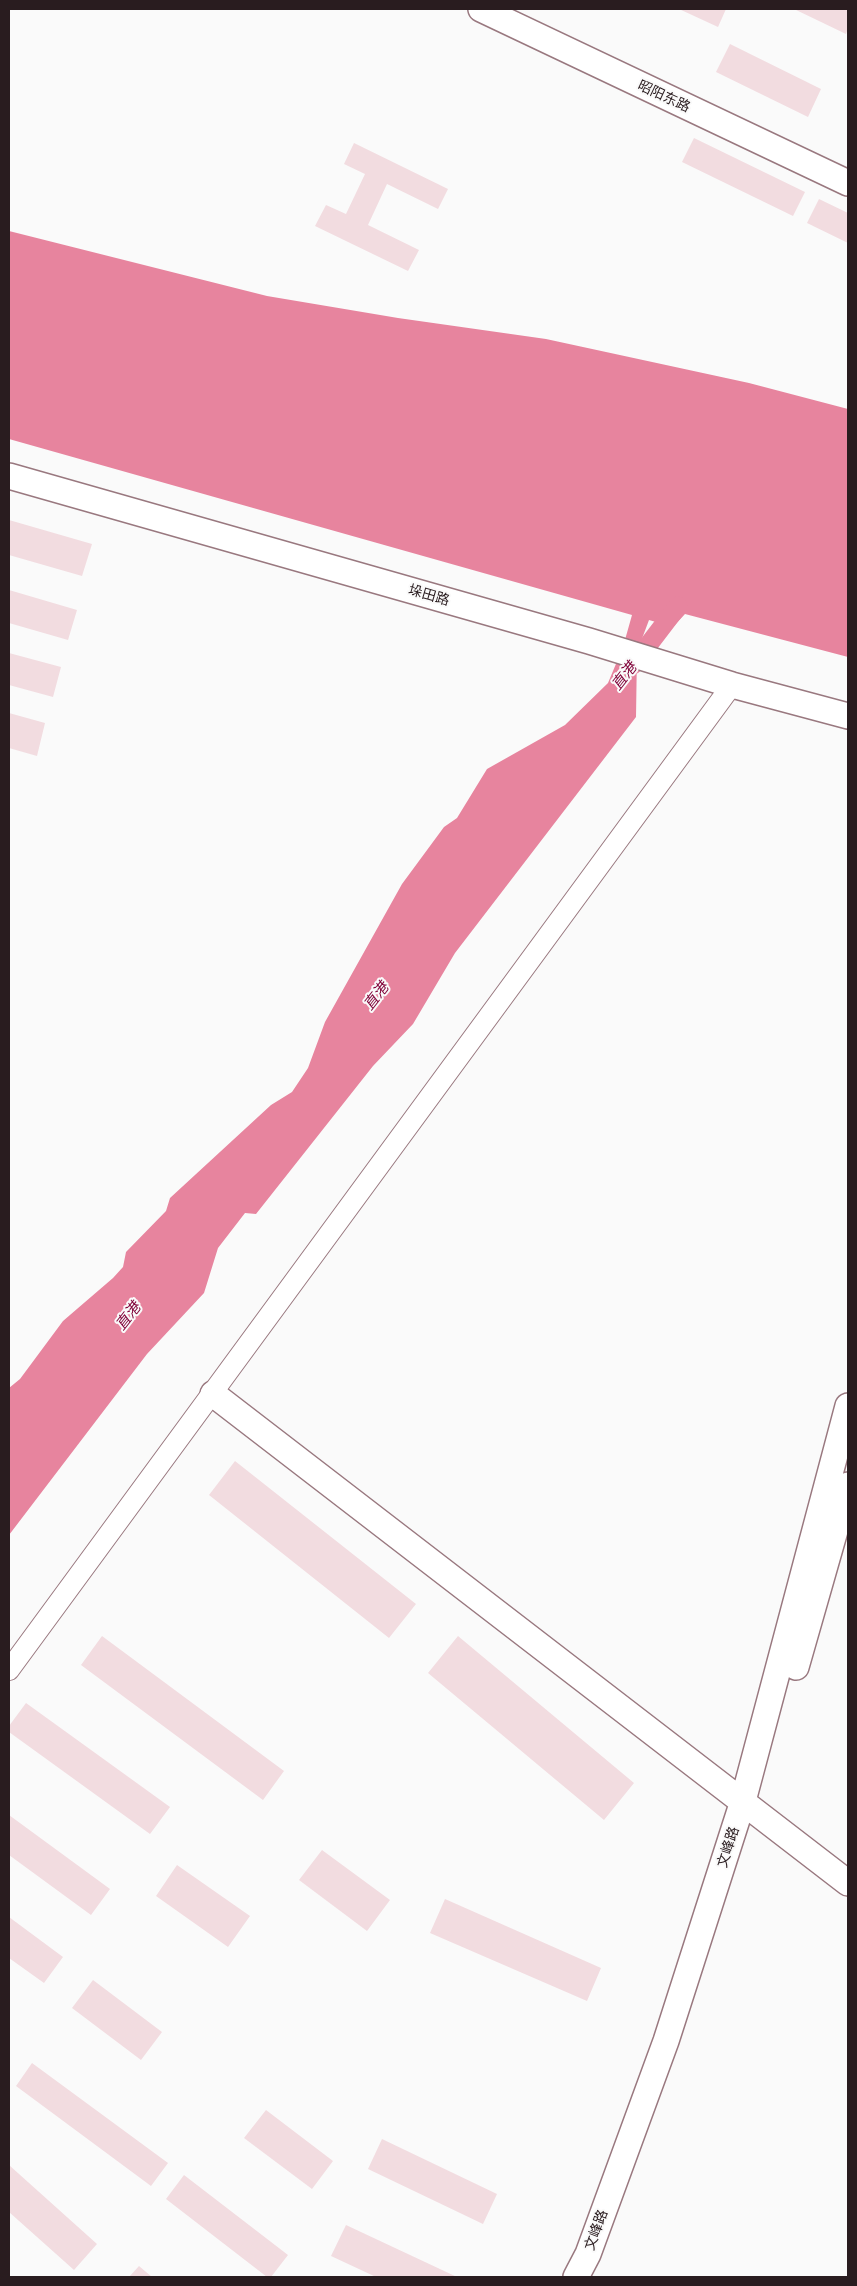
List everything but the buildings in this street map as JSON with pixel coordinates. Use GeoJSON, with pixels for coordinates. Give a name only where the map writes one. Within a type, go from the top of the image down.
{"type":"FeatureCollection","features":[{"type":"Feature","properties":{"kind":"street","name":"昭阳东路"},"geometry":{"type":"LineString","coordinates":[[481,9],[848,182]]}},
{"type":"Feature","properties":{"kind":"street","name":"垛田路"},"geometry":{"type":"LineString","coordinates":[[9,476],[589,641],[732,685],[848,716]]}},
{"type":"Feature","properties":{"kind":"street"},"geometry":{"type":"LineString","coordinates":[[9,1670],[732,685]]}},
{"type":"Feature","properties":{"kind":"street"},"geometry":{"type":"LineString","coordinates":[[213,1394],[848,1883]]}},
{"type":"Feature","properties":{"kind":"street","name":"文峰路"},"geometry":{"type":"LineString","coordinates":[[590,2277],[606,2245],[679,2046],[736,1874],[749,1806],[848,1406]]}},
{"type":"Feature","properties":{"kind":"street","name":"文峰路"},"geometry":{"type":"LineString","coordinates":[[576,2277],[588,2254],[666,2042],[749,1806],[848,1485]]}},
{"type":"Feature","properties":{"kind":"water"},"geometry":{"type":"Polygon","coordinates":[[[9,231],[267,296],[398,318],[546,339],[749,383],[848,409],[848,657],[685,614],[673,627],[649,620],[637,652],[636,717],[455,953],[413,1024],[373,1066],[256,1214],[245,1213],[218,1248],[204,1293],[147,1354],[9,1535],[9,1388],[20,1379],[63,1321],[123,1267],[126,1252],[166,1211],[170,1198],[271,1105],[292,1092],[308,1068],[325,1022],[402,884],[444,827],[457,818],[487,769],[565,725],[608,683],[623,647],[632,615],[9,439],[9,231]]]}},
{"type":"Feature","properties":{"kind":"waterway","name":"直港"},"geometry":{"type":"LineString","coordinates":[[633,665],[678,606]]}}]}
